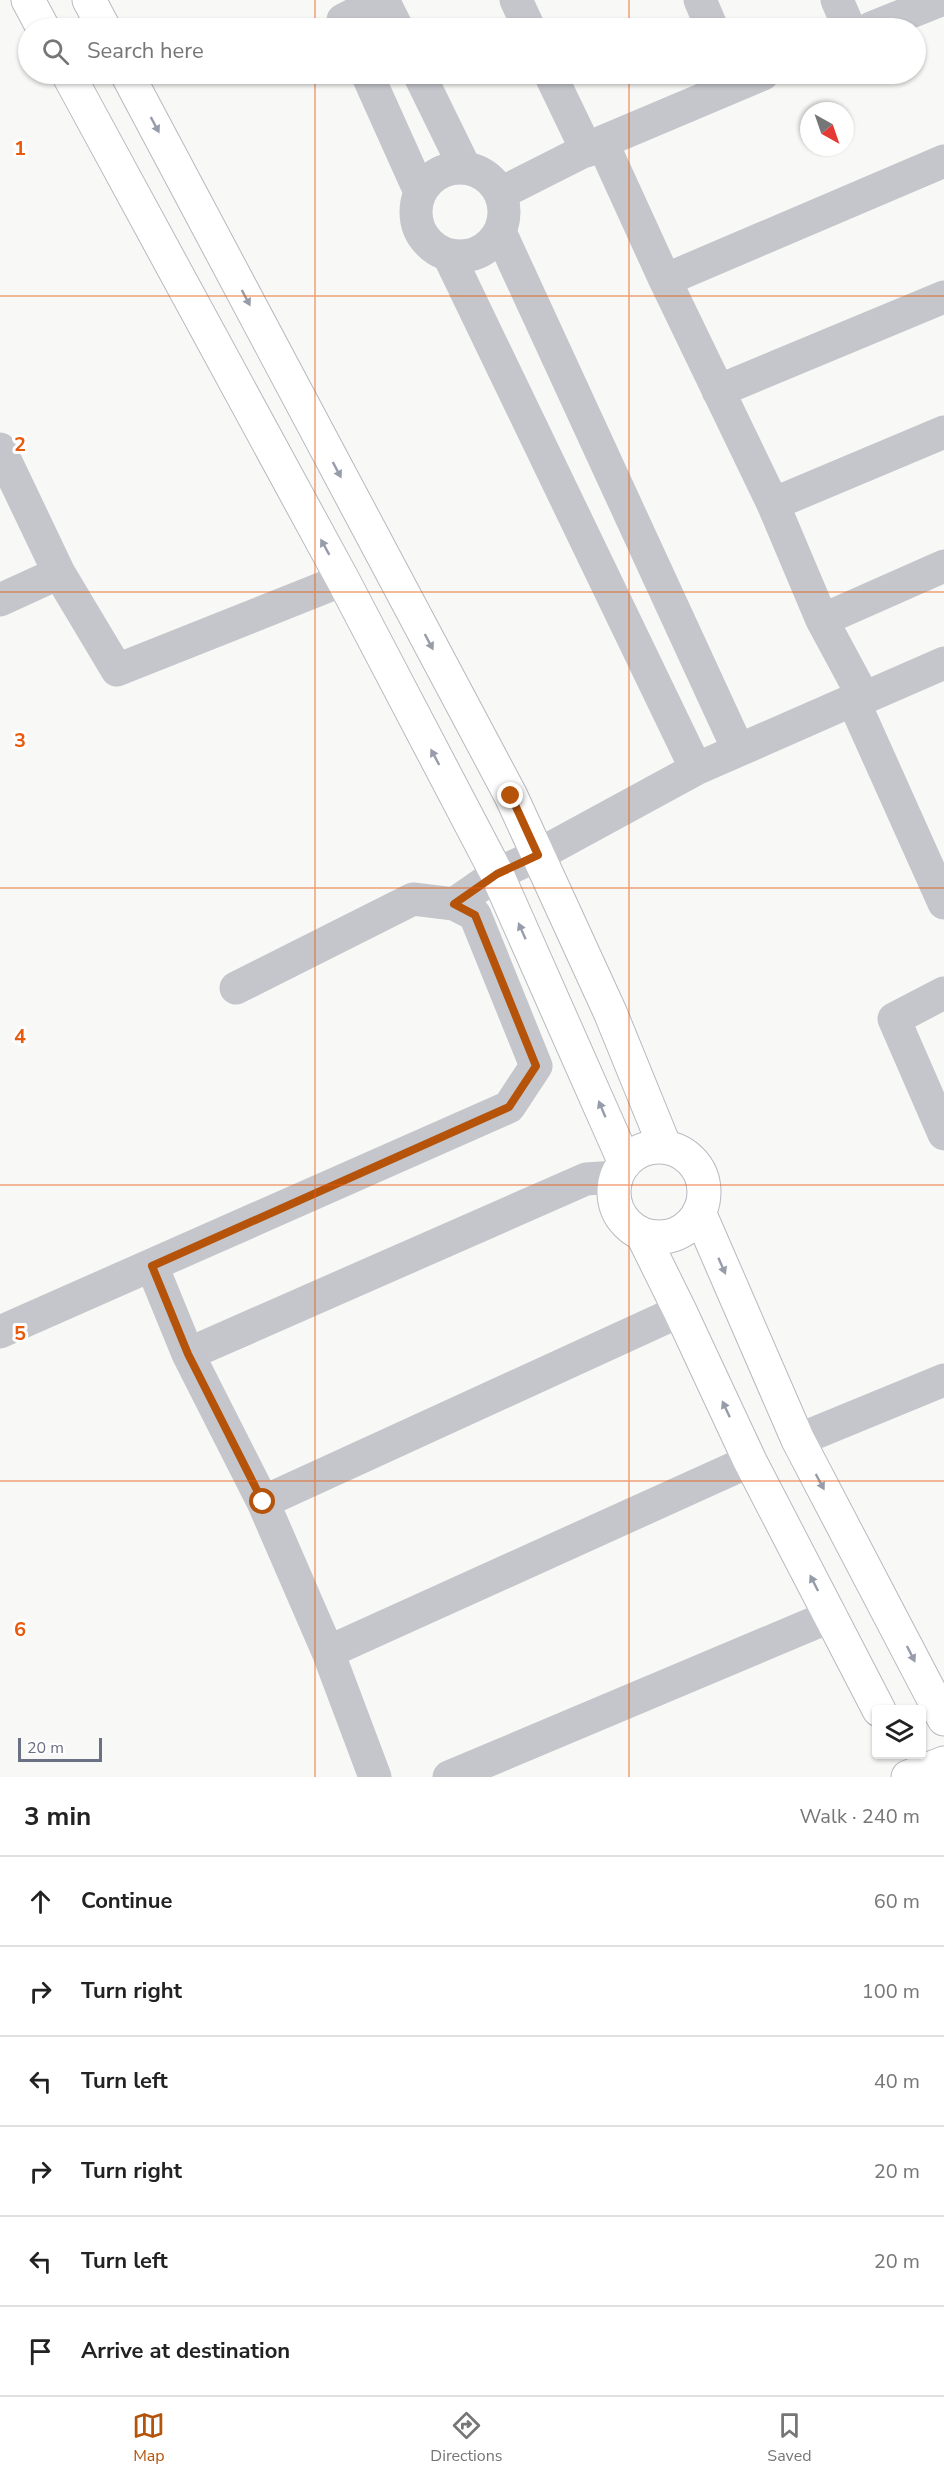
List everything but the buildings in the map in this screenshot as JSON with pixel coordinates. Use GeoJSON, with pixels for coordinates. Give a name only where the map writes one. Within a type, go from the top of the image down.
{"type":"FeatureCollection","features":[{"type":"Feature","properties":{"kind":"main road"},"geometry":{"type":"LineString","coordinates":[[28,0],[38,18]]}},
{"type":"Feature","properties":{"kind":"main road"},"geometry":{"type":"LineString","coordinates":[[89,0],[99,18]]}},
{"type":"Feature","properties":{"kind":"main road"},"geometry":{"type":"LineString","coordinates":[[73,84],[343,580],[497,874],[621,1170]]}},
{"type":"Feature","properties":{"kind":"main road"},"geometry":{"type":"LineString","coordinates":[[133,84],[511,796],[610,1012],[665,1147]]}},
{"type":"Feature","properties":{"kind":"main road"},"geometry":{"type":"LineString","coordinates":[[651,1147],[665,1147],[685,1155],[699,1171],[704,1184],[704,1199],[692,1223],[681,1232],[655,1237],[642,1234],[629,1226],[620,1215],[614,1201],[621,1170],[638,1152],[651,1147]]}},
{"type":"Feature","properties":{"kind":"main road"},"geometry":{"type":"LineString","coordinates":[[699,1212],[798,1440],[944,1719]]}},
{"type":"Feature","properties":{"kind":"main road"},"geometry":{"type":"LineString","coordinates":[[642,1234],[750,1461],[876,1705]]}},
{"type":"Feature","properties":{"kind":"main road"},"geometry":{"type":"LineString","coordinates":[[909,1771],[944,1762]]}},
{"type":"Feature","properties":{"kind":"street"},"geometry":{"type":"LineString","coordinates":[[347,18],[382,0],[392,18]]}},
{"type":"Feature","properties":{"kind":"street"},"geometry":{"type":"LineString","coordinates":[[516,0],[524,18]]}},
{"type":"Feature","properties":{"kind":"street"},"geometry":{"type":"LineString","coordinates":[[700,0],[708,18]]}},
{"type":"Feature","properties":{"kind":"street"},"geometry":{"type":"LineString","coordinates":[[837,0],[845,18]]}},
{"type":"Feature","properties":{"kind":"street"},"geometry":{"type":"LineString","coordinates":[[896,18],[941,0]]}},
{"type":"Feature","properties":{"kind":"street"},"geometry":{"type":"LineString","coordinates":[[371,84],[420,192]]}},
{"type":"Feature","properties":{"kind":"street"},"geometry":{"type":"LineString","coordinates":[[424,84],[465,168]]}},
{"type":"Feature","properties":{"kind":"street"},"geometry":{"type":"LineString","coordinates":[[556,84],[594,146],[665,280],[773,504],[944,903]]}},
{"type":"Feature","properties":{"kind":"street"},"geometry":{"type":"LineString","coordinates":[[501,193],[594,146],[728,84]]}},
{"type":"Feature","properties":{"kind":"street"},"geometry":{"type":"LineString","coordinates":[[665,280],[944,160]]}},
{"type":"Feature","properties":{"kind":"street"},"geometry":{"type":"LineString","coordinates":[[465,168],[486,175],[501,193],[505,212],[500,232],[488,248],[469,256],[449,256],[431,247],[419,231],[415,212],[420,192],[431,178],[447,170],[465,168]]}},
{"type":"Feature","properties":{"kind":"street"},"geometry":{"type":"LineString","coordinates":[[500,232],[738,749]]}},
{"type":"Feature","properties":{"kind":"street"},"geometry":{"type":"LineString","coordinates":[[449,256],[696,769]]}},
{"type":"Feature","properties":{"kind":"street"},"geometry":{"type":"LineString","coordinates":[[718,391],[944,297]]}},
{"type":"Feature","properties":{"kind":"street"},"geometry":{"type":"LineString","coordinates":[[773,504],[944,432]]}},
{"type":"Feature","properties":{"kind":"street"},"geometry":{"type":"LineString","coordinates":[[0,449],[59,573],[117,670],[343,580]]}},
{"type":"Feature","properties":{"kind":"street"},"geometry":{"type":"LineString","coordinates":[[822,620],[944,566]]}},
{"type":"Feature","properties":{"kind":"street"},"geometry":{"type":"LineString","coordinates":[[0,600],[59,573]]}},
{"type":"Feature","properties":{"kind":"street"},"geometry":{"type":"LineString","coordinates":[[454,904],[497,874],[538,855],[696,769],[738,749],[944,663]]}},
{"type":"Feature","properties":{"kind":"street"},"geometry":{"type":"LineString","coordinates":[[0,1332],[509,1107],[536,1066],[475,915],[454,904],[413,898],[236,988]]}},
{"type":"Feature","properties":{"kind":"street"},"geometry":{"type":"LineString","coordinates":[[944,993],[894,1019],[944,1134]]}},
{"type":"Feature","properties":{"kind":"street"},"geometry":{"type":"LineString","coordinates":[[188,1354],[586,1179],[621,1170]]}},
{"type":"Feature","properties":{"kind":"street"},"geometry":{"type":"LineString","coordinates":[[152,1266],[188,1354],[263,1502],[328,1652],[375,1777]]}},
{"type":"Feature","properties":{"kind":"street"},"geometry":{"type":"LineString","coordinates":[[263,1502],[680,1311]]}},
{"type":"Feature","properties":{"kind":"street"},"geometry":{"type":"LineString","coordinates":[[798,1440],[944,1380]]}},
{"type":"Feature","properties":{"kind":"street"},"geometry":{"type":"LineString","coordinates":[[328,1652],[750,1461]]}},
{"type":"Feature","properties":{"kind":"street"},"geometry":{"type":"LineString","coordinates":[[448,1777],[831,1616]]}},
{"type":"Feature","properties":{"kind":"route"},"geometry":{"type":"LineString","coordinates":[[263,1502],[188,1354],[152,1266],[509,1107],[517,1097],[536,1066],[475,915],[454,904],[497,874],[538,855],[511,796]]}}]}
